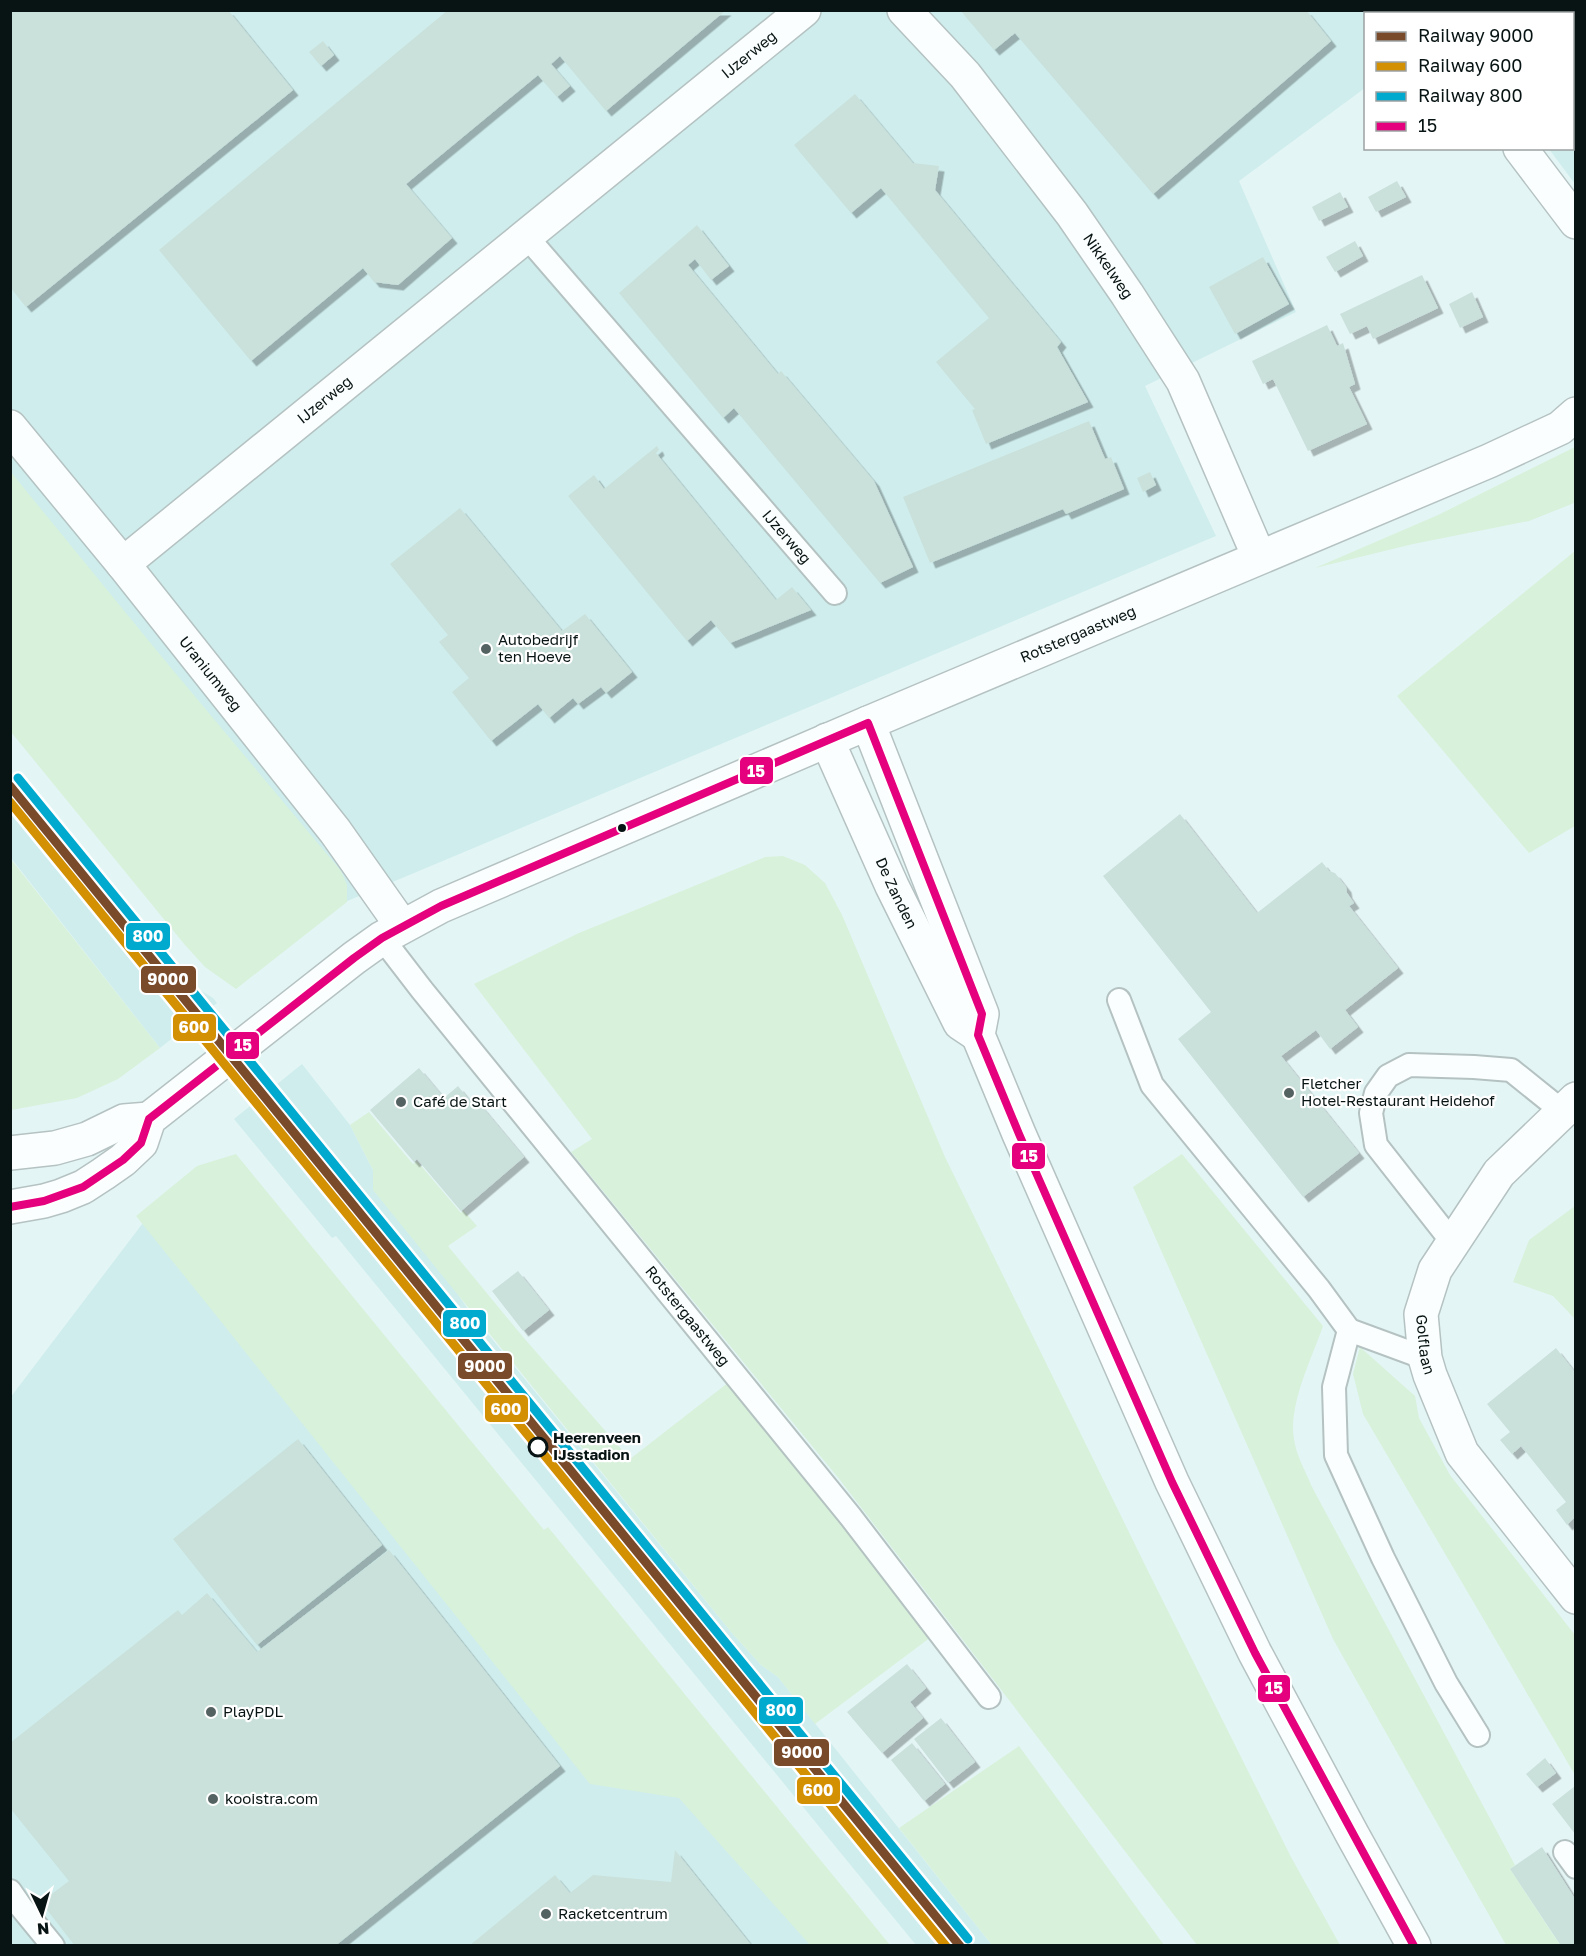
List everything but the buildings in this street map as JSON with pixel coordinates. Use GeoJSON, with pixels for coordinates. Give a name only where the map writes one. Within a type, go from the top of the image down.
{"type":"FeatureCollection","features":[{"type":"Feature","properties":{"kind":"street","name":"IJzerweg"},"geometry":{"type":"LineString","coordinates":[[123,564],[804,10]]}},
{"type":"Feature","properties":{"kind":"street","name":"Nikkelweg"},"geometry":{"type":"LineString","coordinates":[[904,10],[964,75],[1072,214],[1183,381],[1259,557]]}},
{"type":"Feature","properties":{"kind":"street"},"geometry":{"type":"LineString","coordinates":[[1521,150],[1575,222]]}},
{"type":"Feature","properties":{"kind":"street","name":"Rotstergaastweg"},"geometry":{"type":"LineString","coordinates":[[10,1207],[61,1196],[103,1174],[141,1143],[149,1119],[324,981],[392,932],[441,906],[827,740],[1489,461],[1560,428],[1575,414]]}},
{"type":"Feature","properties":{"kind":"street","name":"Uraniumweg"},"geometry":{"type":"LineString","coordinates":[[10,427],[123,564],[335,831],[392,932]]}},
{"type":"Feature","properties":{"kind":"street","name":"De Zanden"},"geometry":{"type":"LineString","coordinates":[[868,723],[982,1014],[978,1035],[1121,1369],[1212,1567],[1255,1653],[1414,1946]]}},
{"type":"Feature","properties":{"kind":"street","name":"De Zanden"},"geometry":{"type":"LineString","coordinates":[[827,740],[892,886],[960,1023],[978,1035]]}},
{"type":"Feature","properties":{"kind":"street","name":"Golflaan"},"geometry":{"type":"LineString","coordinates":[[1569,1105],[1499,1173],[1435,1270],[1421,1314],[1425,1358],[1430,1375],[1462,1453],[1575,1597]]}},
{"type":"Feature","properties":{"kind":"street"},"geometry":{"type":"LineString","coordinates":[[10,1153],[55,1148],[87,1139],[124,1120],[149,1119]]}},
{"type":"Feature","properties":{"kind":"lane","name":"IJzerweg"},"geometry":{"type":"LineString","coordinates":[[526,236],[835,593]]}},
{"type":"Feature","properties":{"kind":"lane","name":"Rotstergaastweg"},"geometry":{"type":"LineString","coordinates":[[392,932],[422,990],[850,1516],[989,1697]]}},
{"type":"Feature","properties":{"kind":"lane"},"geometry":{"type":"LineString","coordinates":[[1119,1000],[1152,1085],[1319,1289],[1349,1330],[1425,1358]]}},
{"type":"Feature","properties":{"kind":"lane"},"geometry":{"type":"LineString","coordinates":[[1453,1243],[1376,1145],[1371,1113],[1376,1093],[1388,1076],[1408,1065],[1511,1070],[1569,1105]]}},
{"type":"Feature","properties":{"kind":"lane"},"geometry":{"type":"LineString","coordinates":[[1349,1330],[1334,1387],[1336,1455],[1383,1558],[1446,1683],[1478,1735]]}},
{"type":"Feature","properties":{"kind":"lane"},"geometry":{"type":"LineString","coordinates":[[10,1891],[53,1946]]}},
{"type":"Feature","properties":{"kind":"shaded area"},"geometry":{"type":"Polygon","coordinates":[[[10,11],[1575,11],[1575,184],[1550,150],[1574,150],[1574,12],[1364,12],[1364,89],[1239,181],[1296,312],[1145,386],[1216,536],[333,907],[11,517],[10,11]]]}},
{"type":"Feature","properties":{"kind":"shaded area"},"geometry":{"type":"Polygon","coordinates":[[[10,771],[134,923],[137,921],[187,982],[213,998],[217,1003],[160,1048],[11,858],[10,771]]]}},
{"type":"Feature","properties":{"kind":"shaded area"},"geometry":{"type":"Polygon","coordinates":[[[302,1064],[350,1125],[373,1170],[470,1312],[732,1633],[761,1665],[778,1677],[992,1945],[916,1945],[336,1236],[332,1238],[234,1119],[302,1064]]]}},
{"type":"Feature","properties":{"kind":"shaded area"},"geometry":{"type":"Polygon","coordinates":[[[168,1190],[835,1945],[11,1945],[10,1398],[168,1190]]]}},
{"type":"Feature","properties":{"kind":"green space"},"geometry":{"type":"Polygon","coordinates":[[[1575,11],[1575,124],[1574,12],[1431,12],[1575,11]]]}},
{"type":"Feature","properties":{"kind":"green space"},"geometry":{"type":"Polygon","coordinates":[[[1575,447],[1576,502],[1574,503],[1529,521],[1413,544],[1315,568],[1438,515],[1575,447]]]}},
{"type":"Feature","properties":{"kind":"green space"},"geometry":{"type":"Polygon","coordinates":[[[10,471],[341,871],[347,885],[347,902],[236,989],[205,967],[185,945],[11,732],[10,471]]]}},
{"type":"Feature","properties":{"kind":"green space"},"geometry":{"type":"Polygon","coordinates":[[[1575,551],[1575,826],[1529,853],[1397,696],[1575,551]]]}},
{"type":"Feature","properties":{"kind":"green space"},"geometry":{"type":"Polygon","coordinates":[[[783,856],[805,865],[825,883],[842,915],[945,1157],[1291,1857],[1340,1945],[1197,1945],[840,1480],[571,1152],[592,1139],[474,984],[579,933],[765,857],[783,856]]]}},
{"type":"Feature","properties":{"kind":"green space"},"geometry":{"type":"Polygon","coordinates":[[[10,858],[160,1048],[118,1079],[77,1098],[11,1110],[10,858]]]}},
{"type":"Feature","properties":{"kind":"green space"},"geometry":{"type":"Polygon","coordinates":[[[369,1112],[413,1164],[417,1161],[461,1213],[463,1210],[477,1226],[448,1246],[523,1337],[630,1459],[729,1382],[931,1637],[815,1724],[778,1677],[761,1665],[732,1633],[373,1190],[373,1170],[350,1125],[369,1112]]]}},
{"type":"Feature","properties":{"kind":"green space"},"geometry":{"type":"Polygon","coordinates":[[[236,1154],[544,1530],[548,1527],[890,1945],[810,1945],[679,1798],[590,1784],[136,1216],[197,1166],[236,1154]]]}},
{"type":"Feature","properties":{"kind":"green space"},"geometry":{"type":"Polygon","coordinates":[[[1182,1154],[1323,1326],[1302,1382],[1294,1412],[1294,1439],[1299,1457],[1312,1487],[1515,1865],[1510,1869],[1560,1945],[1506,1945],[1333,1639],[1133,1187],[1182,1154]]]}},
{"type":"Feature","properties":{"kind":"green space"},"geometry":{"type":"Polygon","coordinates":[[[1575,1206],[1575,1319],[1553,1296],[1513,1282],[1529,1240],[1575,1206]]]}},
{"type":"Feature","properties":{"kind":"green space"},"geometry":{"type":"Polygon","coordinates":[[[1360,1347],[1415,1396],[1419,1418],[1450,1475],[1575,1635],[1575,1775],[1363,1414],[1353,1374],[1360,1347]]]}},
{"type":"Feature","properties":{"kind":"green space"},"geometry":{"type":"Polygon","coordinates":[[[1019,1746],[1164,1945],[992,1945],[899,1828],[1019,1746]]]}},
{"type":"Feature","properties":{"kind":"rail line","name":"800"},"geometry":{"type":"LineString","coordinates":[[18,778],[968,1939]]}},
{"type":"Feature","properties":{"kind":"rail line","name":"9000"},"geometry":{"type":"LineString","coordinates":[[10,786],[960,1946]]}},
{"type":"Feature","properties":{"kind":"rail line","name":"600"},"geometry":{"type":"LineString","coordinates":[[10,802],[946,1946]]}},
{"type":"Feature","properties":{"kind":"transit line","name":"15"},"geometry":{"type":"LineString","coordinates":[[10,1207],[44,1201],[83,1187],[123,1160],[141,1143],[149,1119],[382,938],[441,906],[868,723],[982,1014],[978,1035],[1019,1134],[1172,1482],[1255,1653],[1414,1946]]}},
{"type":"Feature","properties":{"kind":"place","name":"Autobedrijf ten Hoeve"},"geometry":{"type":"Point","coordinates":[486,649]}},
{"type":"Feature","properties":{"kind":"place","name":"Fletcher Hotel-Restaurant Heidehof"},"geometry":{"type":"Point","coordinates":[1289,1093]}},
{"type":"Feature","properties":{"kind":"place","name":"Café de Start"},"geometry":{"type":"Point","coordinates":[401,1102]}},
{"type":"Feature","properties":{"kind":"place","name":"Heerenveen IJsstadion"},"geometry":{"type":"Point","coordinates":[538,1447]}},
{"type":"Feature","properties":{"kind":"place","name":"PlayPDL"},"geometry":{"type":"Point","coordinates":[211,1712]}},
{"type":"Feature","properties":{"kind":"place","name":"kooistra.com"},"geometry":{"type":"Point","coordinates":[213,1799]}},
{"type":"Feature","properties":{"kind":"place","name":"Racketcentrum"},"geometry":{"type":"Point","coordinates":[546,1914]}}]}
